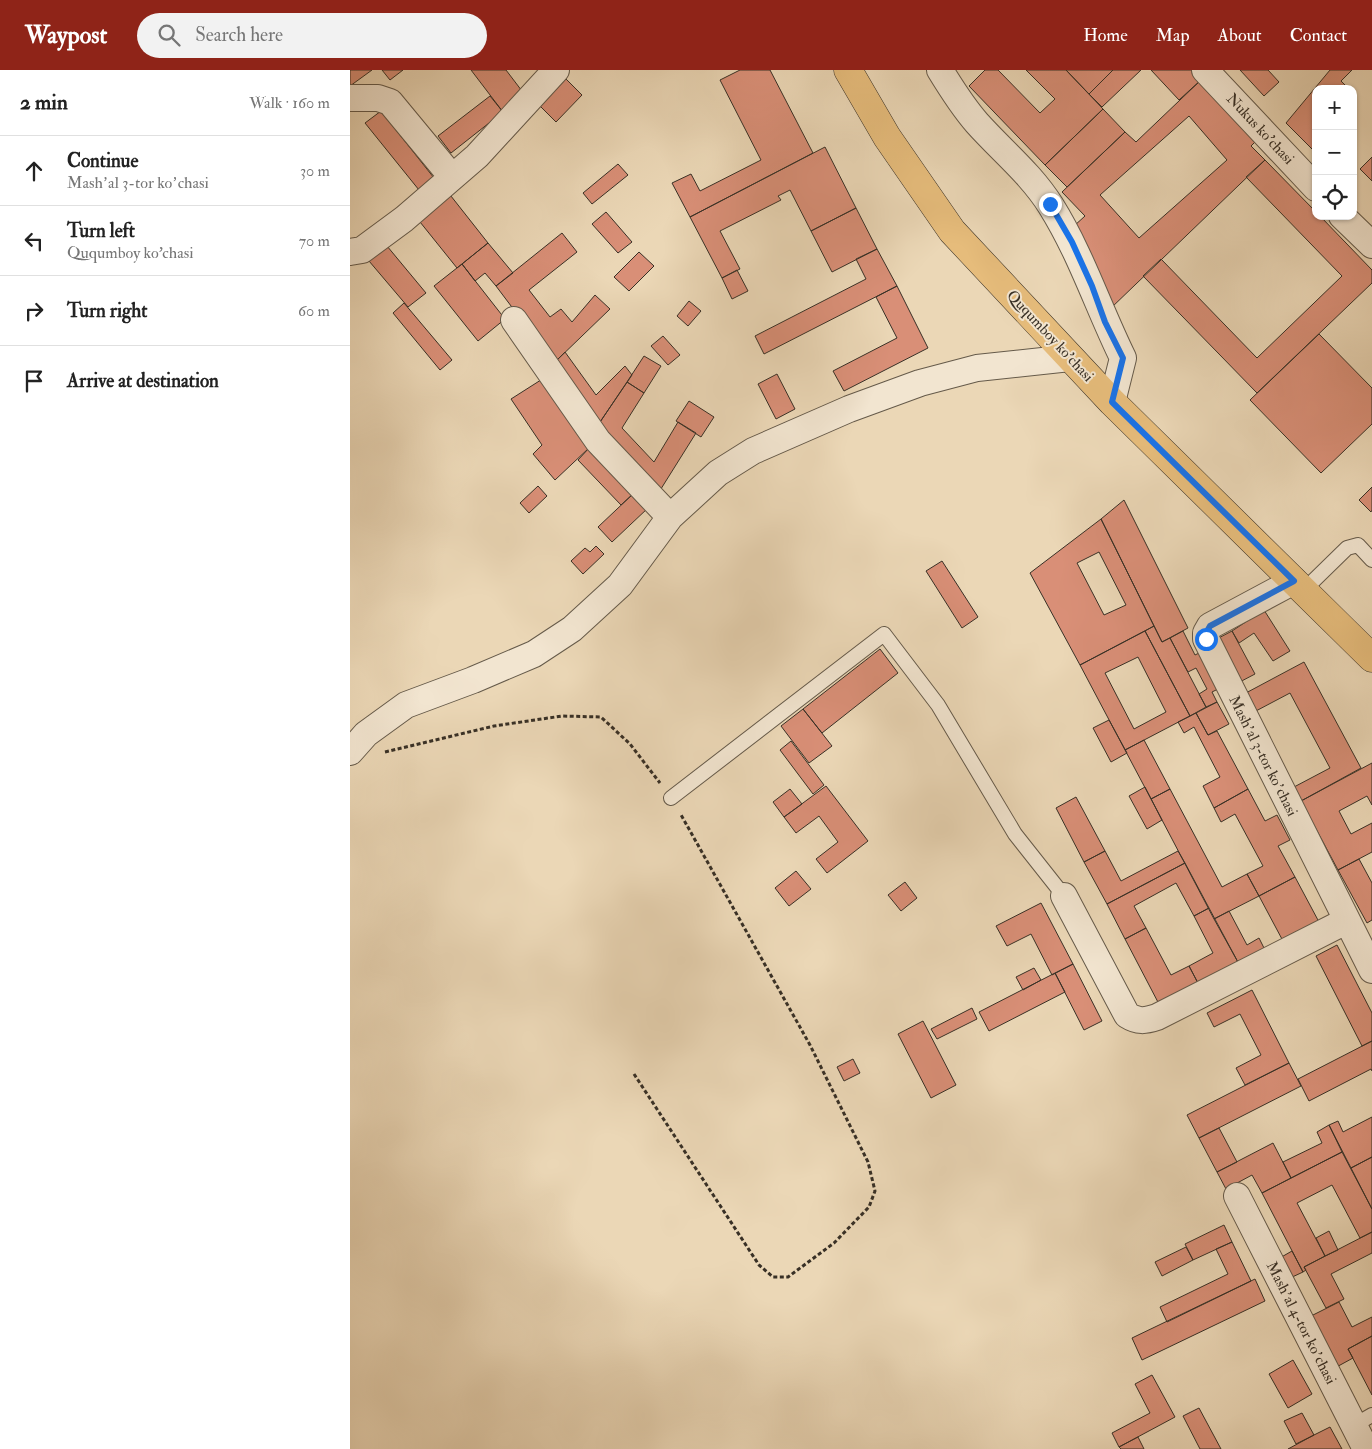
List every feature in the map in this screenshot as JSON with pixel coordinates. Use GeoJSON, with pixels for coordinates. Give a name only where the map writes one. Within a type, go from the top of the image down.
{"type":"FeatureCollection","features":[{"type":"Feature","properties":{"kind":"main road","name":"Ququmboy ko'chasi"},"geometry":{"type":"LineString","coordinates":[[848,70],[887,137],[952,231],[1112,402],[1372,658]]}},
{"type":"Feature","properties":{"kind":"street"},"geometry":{"type":"LineString","coordinates":[[350,252],[362,250],[404,219],[478,156],[556,70]]}},
{"type":"Feature","properties":{"kind":"street"},"geometry":{"type":"LineString","coordinates":[[940,70],[977,123],[1021,168],[1050,204],[1072,242],[1092,286],[1105,322],[1123,358],[1112,402]]}},
{"type":"Feature","properties":{"kind":"street","name":"Nukus ko'chasi"},"geometry":{"type":"LineString","coordinates":[[1205,70],[1312,184]]}},
{"type":"Feature","properties":{"kind":"street"},"geometry":{"type":"LineString","coordinates":[[350,98],[378,98],[390,102],[452,177]]}},
{"type":"Feature","properties":{"kind":"street"},"geometry":{"type":"LineString","coordinates":[[1346,220],[1372,245]]}},
{"type":"Feature","properties":{"kind":"street"},"geometry":{"type":"LineString","coordinates":[[514,320],[598,441],[670,517]]}},
{"type":"Feature","properties":{"kind":"street"},"geometry":{"type":"LineString","coordinates":[[350,752],[366,734],[406,705],[473,680],[534,654],[572,630],[620,585],[670,517],[718,474],[753,451],[849,409],[920,383],[977,368],[1070,358]]}},
{"type":"Feature","properties":{"kind":"street","name":"Mashʼal 3-tor koʼchasi"},"geometry":{"type":"LineString","coordinates":[[1299,586],[1210,626],[1206,633],[1206,639],[1372,970]]}},
{"type":"Feature","properties":{"kind":"street"},"geometry":{"type":"LineString","coordinates":[[1064,896],[1127,1015],[1135,1020],[1146,1021],[1346,921]]}},
{"type":"Feature","properties":{"kind":"street","name":"Mashʼal 4-tor koʼchasi"},"geometry":{"type":"LineString","coordinates":[[1237,1196],[1363,1420],[1366,1449]]}},
{"type":"Feature","properties":{"kind":"lane"},"geometry":{"type":"LineString","coordinates":[[1299,586],[1347,548],[1358,545],[1372,560]]}},
{"type":"Feature","properties":{"kind":"lane"},"geometry":{"type":"LineString","coordinates":[[671,798],[884,634],[938,705],[1015,834],[1064,896]]}},
{"type":"Feature","properties":{"kind":"path"},"geometry":{"type":"LineString","coordinates":[[379,753],[494,726],[562,716],[602,717],[630,744],[671,798],[810,1045],[868,1162],[875,1191],[869,1207],[834,1243],[788,1277],[773,1277],[759,1266],[634,1074]]}},
{"type":"Feature","properties":{"kind":"building"},"geometry":{"type":"Polygon","coordinates":[[[350,70],[372,70],[350,86],[350,70]]]}},
{"type":"Feature","properties":{"kind":"building"},"geometry":{"type":"Polygon","coordinates":[[[382,70],[403,70],[390,80],[382,70]]]}},
{"type":"Feature","properties":{"kind":"building"},"geometry":{"type":"Polygon","coordinates":[[[471,70],[506,70],[525,95],[503,112],[471,70]]]}},
{"type":"Feature","properties":{"kind":"building"},"geometry":{"type":"Polygon","coordinates":[[[740,70],[770,70],[813,153],[690,217],[672,183],[691,174],[700,191],[761,160],[720,80],[740,70]]]}},
{"type":"Feature","properties":{"kind":"building"},"geometry":{"type":"Polygon","coordinates":[[[985,70],[998,70],[1040,113],[1055,99],[1026,70],[1066,70],[1103,109],[1045,165],[969,86],[985,70]]]}},
{"type":"Feature","properties":{"kind":"building"},"geometry":{"type":"Polygon","coordinates":[[[1066,70],[1113,70],[1089,94],[1066,70]]]}},
{"type":"Feature","properties":{"kind":"building"},"geometry":{"type":"Polygon","coordinates":[[[1113,70],[1141,70],[1102,107],[1089,94],[1113,70]]]}},
{"type":"Feature","properties":{"kind":"building"},"geometry":{"type":"Polygon","coordinates":[[[1151,70],[1193,70],[1202,79],[1179,100],[1151,70]]]}},
{"type":"Feature","properties":{"kind":"building"},"geometry":{"type":"Polygon","coordinates":[[[1240,70],[1268,70],[1279,82],[1264,96],[1240,70]]]}},
{"type":"Feature","properties":{"kind":"building"},"geometry":{"type":"Polygon","coordinates":[[[1330,70],[1352,70],[1341,81],[1345,85],[1318,85],[1330,70]]]}},
{"type":"Feature","properties":{"kind":"building"},"geometry":{"type":"Polygon","coordinates":[[[564,77],[582,95],[556,122],[538,104],[564,77]]]}},
{"type":"Feature","properties":{"kind":"building"},"geometry":{"type":"Polygon","coordinates":[[[1202,79],[1259,138],[1251,146],[1265,160],[1110,309],[1074,226],[1085,216],[1062,192],[1125,132],[1136,142],[1202,79]],[[1189,116],[1100,195],[1139,238],[1227,160],[1189,116]]]}},
{"type":"Feature","properties":{"kind":"building"},"geometry":{"type":"Polygon","coordinates":[[[1312,92],[1312,149],[1286,123],[1312,92]]]}},
{"type":"Feature","properties":{"kind":"building"},"geometry":{"type":"Polygon","coordinates":[[[490,96],[503,112],[451,153],[438,136],[490,96]]]}},
{"type":"Feature","properties":{"kind":"building"},"geometry":{"type":"Polygon","coordinates":[[[1103,109],[1125,132],[1067,187],[1045,165],[1103,109]]]}},
{"type":"Feature","properties":{"kind":"building"},"geometry":{"type":"Polygon","coordinates":[[[381,111],[434,178],[419,190],[365,123],[381,111]]]}},
{"type":"Feature","properties":{"kind":"building"},"geometry":{"type":"Polygon","coordinates":[[[825,147],[856,208],[811,231],[790,190],[778,196],[781,200],[720,231],[740,269],[722,278],[690,217],[825,147]]]}},
{"type":"Feature","properties":{"kind":"building"},"geometry":{"type":"Polygon","coordinates":[[[1372,157],[1372,181],[1360,169],[1372,157]]]}},
{"type":"Feature","properties":{"kind":"building"},"geometry":{"type":"Polygon","coordinates":[[[1265,160],[1312,208],[1312,220],[1324,220],[1372,270],[1372,283],[1257,393],[1143,276],[1161,259],[1257,358],[1342,276],[1246,177],[1265,160]]]}},
{"type":"Feature","properties":{"kind":"building"},"geometry":{"type":"Polygon","coordinates":[[[618,164],[628,175],[592,204],[583,193],[618,164]]]}},
{"type":"Feature","properties":{"kind":"building"},"geometry":{"type":"Polygon","coordinates":[[[447,191],[488,243],[457,268],[416,217],[447,191]]]}},
{"type":"Feature","properties":{"kind":"building"},"geometry":{"type":"Polygon","coordinates":[[[856,208],[877,249],[832,272],[811,231],[856,208]]]}},
{"type":"Feature","properties":{"kind":"building"},"geometry":{"type":"Polygon","coordinates":[[[606,212],[632,242],[618,253],[592,224],[606,212]]]}},
{"type":"Feature","properties":{"kind":"building"},"geometry":{"type":"Polygon","coordinates":[[[562,233],[577,252],[529,290],[550,317],[561,309],[572,322],[595,295],[610,309],[554,363],[496,286],[562,233]]]}},
{"type":"Feature","properties":{"kind":"building"},"geometry":{"type":"Polygon","coordinates":[[[488,243],[513,273],[496,286],[485,273],[475,281],[462,264],[488,243]]]}},
{"type":"Feature","properties":{"kind":"building"},"geometry":{"type":"Polygon","coordinates":[[[387,246],[426,293],[408,307],[369,261],[387,246]]]}},
{"type":"Feature","properties":{"kind":"building"},"geometry":{"type":"Polygon","coordinates":[[[877,249],[897,286],[764,354],[755,336],[866,279],[856,259],[877,249]]]}},
{"type":"Feature","properties":{"kind":"building"},"geometry":{"type":"Polygon","coordinates":[[[639,252],[654,266],[629,291],[614,277],[639,252]]]}},
{"type":"Feature","properties":{"kind":"building"},"geometry":{"type":"Polygon","coordinates":[[[462,264],[505,319],[478,341],[434,286],[462,264]]]}},
{"type":"Feature","properties":{"kind":"building"},"geometry":{"type":"Polygon","coordinates":[[[737,270],[748,291],[732,299],[722,278],[737,270]]]}},
{"type":"Feature","properties":{"kind":"building"},"geometry":{"type":"Polygon","coordinates":[[[897,286],[928,348],[844,391],[833,371],[897,338],[876,297],[897,286]]]}},
{"type":"Feature","properties":{"kind":"building"},"geometry":{"type":"Polygon","coordinates":[[[689,301],[701,311],[688,326],[677,316],[689,301]]]}},
{"type":"Feature","properties":{"kind":"building"},"geometry":{"type":"Polygon","coordinates":[[[404,303],[452,360],[440,370],[393,313],[404,303]]]}},
{"type":"Feature","properties":{"kind":"building"},"geometry":{"type":"Polygon","coordinates":[[[1319,334],[1372,388],[1372,424],[1321,473],[1250,400],[1319,334]]]}},
{"type":"Feature","properties":{"kind":"building"},"geometry":{"type":"Polygon","coordinates":[[[663,336],[680,355],[668,365],[651,346],[663,336]]]}},
{"type":"Feature","properties":{"kind":"building"},"geometry":{"type":"Polygon","coordinates":[[[565,352],[596,395],[625,366],[632,375],[598,425],[554,363],[565,352]]]}},
{"type":"Feature","properties":{"kind":"building"},"geometry":{"type":"Polygon","coordinates":[[[644,356],[661,366],[644,393],[627,382],[644,356]]]}},
{"type":"Feature","properties":{"kind":"building"},"geometry":{"type":"Polygon","coordinates":[[[777,374],[795,409],[776,419],[758,384],[777,374]]]}},
{"type":"Feature","properties":{"kind":"building"},"geometry":{"type":"Polygon","coordinates":[[[544,378],[590,447],[555,480],[533,454],[542,445],[511,399],[544,378]]]}},
{"type":"Feature","properties":{"kind":"building"},"geometry":{"type":"Polygon","coordinates":[[[627,382],[644,393],[622,428],[654,462],[678,422],[696,433],[659,492],[598,425],[627,382]]]}},
{"type":"Feature","properties":{"kind":"building"},"geometry":{"type":"Polygon","coordinates":[[[689,401],[714,417],[701,437],[676,421],[689,401]]]}},
{"type":"Feature","properties":{"kind":"building"},"geometry":{"type":"Polygon","coordinates":[[[590,447],[634,493],[621,505],[578,460],[590,447]]]}},
{"type":"Feature","properties":{"kind":"building"},"geometry":{"type":"Polygon","coordinates":[[[538,486],[547,496],[529,513],[520,503],[538,486]]]}},
{"type":"Feature","properties":{"kind":"building"},"geometry":{"type":"Polygon","coordinates":[[[1372,487],[1372,510],[1371,512],[1359,500],[1372,487]]]}},
{"type":"Feature","properties":{"kind":"building"},"geometry":{"type":"Polygon","coordinates":[[[634,493],[648,508],[612,542],[598,527],[634,493]]]}},
{"type":"Feature","properties":{"kind":"building"},"geometry":{"type":"Polygon","coordinates":[[[1124,500],[1188,628],[1162,642],[1101,519],[1124,500]]]}},
{"type":"Feature","properties":{"kind":"building"},"geometry":{"type":"Polygon","coordinates":[[[1101,519],[1154,626],[1080,665],[1030,573],[1101,519]],[[1099,552],[1077,563],[1104,615],[1126,605],[1099,552]]]}},
{"type":"Feature","properties":{"kind":"building"},"geometry":{"type":"Polygon","coordinates":[[[596,546],[604,554],[583,574],[571,561],[585,548],[590,552],[596,546]]]}},
{"type":"Feature","properties":{"kind":"building"},"geometry":{"type":"Polygon","coordinates":[[[942,561],[978,617],[962,628],[926,571],[942,561]]]}},
{"type":"Feature","properties":{"kind":"building"},"geometry":{"type":"Polygon","coordinates":[[[1264,610],[1290,651],[1273,661],[1254,633],[1239,643],[1232,631],[1264,610]]]}},
{"type":"Feature","properties":{"kind":"building"},"geometry":{"type":"Polygon","coordinates":[[[1154,626],[1162,642],[1170,638],[1206,707],[1190,716],[1145,631],[1154,626]]]}},
{"type":"Feature","properties":{"kind":"building"},"geometry":{"type":"Polygon","coordinates":[[[1145,631],[1190,716],[1125,750],[1080,665],[1145,631]],[[1138,657],[1105,673],[1134,729],[1166,712],[1138,657]]]}},
{"type":"Feature","properties":{"kind":"building"},"geometry":{"type":"Polygon","coordinates":[[[1183,631],[1195,655],[1201,652],[1220,688],[1212,692],[1217,702],[1206,707],[1199,694],[1207,689],[1196,668],[1188,672],[1170,638],[1183,631]]]}},
{"type":"Feature","properties":{"kind":"building"},"geometry":{"type":"Polygon","coordinates":[[[1232,631],[1255,674],[1234,685],[1211,642],[1232,631]]]}},
{"type":"Feature","properties":{"kind":"building"},"geometry":{"type":"Polygon","coordinates":[[[880,649],[898,673],[822,733],[803,709],[880,649]]]}},
{"type":"Feature","properties":{"kind":"building"},"geometry":{"type":"Polygon","coordinates":[[[1304,662],[1361,768],[1301,801],[1294,787],[1330,768],[1290,693],[1254,712],[1244,694],[1304,662]]]}},
{"type":"Feature","properties":{"kind":"building"},"geometry":{"type":"Polygon","coordinates":[[[1217,702],[1229,724],[1208,735],[1196,713],[1217,702]]]}},
{"type":"Feature","properties":{"kind":"building"},"geometry":{"type":"Polygon","coordinates":[[[803,709],[832,746],[809,763],[781,726],[803,709]]]}},
{"type":"Feature","properties":{"kind":"building"},"geometry":{"type":"Polygon","coordinates":[[[1196,713],[1208,735],[1217,731],[1248,789],[1214,808],[1203,786],[1220,777],[1194,727],[1184,733],[1178,722],[1196,713]]]}},
{"type":"Feature","properties":{"kind":"building"},"geometry":{"type":"Polygon","coordinates":[[[1109,720],[1127,753],[1111,762],[1093,728],[1109,720]]]}},
{"type":"Feature","properties":{"kind":"building"},"geometry":{"type":"Polygon","coordinates":[[[1144,740],[1170,789],[1151,799],[1125,750],[1144,740]]]}},
{"type":"Feature","properties":{"kind":"building"},"geometry":{"type":"Polygon","coordinates":[[[791,741],[824,785],[813,794],[780,750],[791,741]]]}},
{"type":"Feature","properties":{"kind":"building"},"geometry":{"type":"Polygon","coordinates":[[[1372,763],[1372,805],[1367,796],[1339,811],[1351,834],[1372,823],[1372,852],[1338,870],[1301,801],[1372,763]]]}},
{"type":"Feature","properties":{"kind":"building"},"geometry":{"type":"Polygon","coordinates":[[[826,786],[868,841],[827,873],[816,859],[838,842],[819,816],[796,833],[784,817],[826,786]]]}},
{"type":"Feature","properties":{"kind":"building"},"geometry":{"type":"Polygon","coordinates":[[[1145,787],[1162,820],[1147,829],[1129,796],[1145,787]]]}},
{"type":"Feature","properties":{"kind":"building"},"geometry":{"type":"Polygon","coordinates":[[[790,789],[802,804],[784,817],[773,802],[790,789]]]}},
{"type":"Feature","properties":{"kind":"building"},"geometry":{"type":"Polygon","coordinates":[[[1170,789],[1222,887],[1247,874],[1259,896],[1214,919],[1151,799],[1170,789]]]}},
{"type":"Feature","properties":{"kind":"building"},"geometry":{"type":"Polygon","coordinates":[[[1248,789],[1265,821],[1277,815],[1290,840],[1278,846],[1295,877],[1259,896],[1247,874],[1263,866],[1235,814],[1221,822],[1214,808],[1248,789]]]}},
{"type":"Feature","properties":{"kind":"building"},"geometry":{"type":"Polygon","coordinates":[[[1076,797],[1105,851],[1084,862],[1056,808],[1076,797]]]}},
{"type":"Feature","properties":{"kind":"building"},"geometry":{"type":"Polygon","coordinates":[[[1105,851],[1121,881],[1178,851],[1185,863],[1107,904],[1084,862],[1105,851]]]}},
{"type":"Feature","properties":{"kind":"building"},"geometry":{"type":"Polygon","coordinates":[[[1359,859],[1372,883],[1372,920],[1367,923],[1338,870],[1359,859]]]}},
{"type":"Feature","properties":{"kind":"building"},"geometry":{"type":"Polygon","coordinates":[[[1185,863],[1209,908],[1194,916],[1176,883],[1134,906],[1146,928],[1125,939],[1107,904],[1185,863]]]}},
{"type":"Feature","properties":{"kind":"building"},"geometry":{"type":"Polygon","coordinates":[[[796,871],[811,889],[789,906],[775,888],[796,871]]]}},
{"type":"Feature","properties":{"kind":"building"},"geometry":{"type":"Polygon","coordinates":[[[1295,877],[1319,922],[1283,941],[1259,896],[1295,877]]]}},
{"type":"Feature","properties":{"kind":"building"},"geometry":{"type":"Polygon","coordinates":[[[905,882],[917,898],[901,911],[888,895],[905,882]]]}},
{"type":"Feature","properties":{"kind":"building"},"geometry":{"type":"Polygon","coordinates":[[[1041,903],[1073,964],[1052,975],[1031,934],[1007,946],[996,926],[1041,903]]]}},
{"type":"Feature","properties":{"kind":"building"},"geometry":{"type":"Polygon","coordinates":[[[1209,908],[1239,964],[1199,985],[1189,966],[1213,953],[1194,916],[1209,908]]]}},
{"type":"Feature","properties":{"kind":"building"},"geometry":{"type":"Polygon","coordinates":[[[1229,911],[1247,945],[1259,938],[1265,950],[1239,964],[1214,919],[1229,911]]]}},
{"type":"Feature","properties":{"kind":"building"},"geometry":{"type":"Polygon","coordinates":[[[1146,928],[1171,975],[1189,966],[1199,985],[1160,1006],[1125,939],[1146,928]]]}},
{"type":"Feature","properties":{"kind":"building"},"geometry":{"type":"Polygon","coordinates":[[[1337,945],[1372,1013],[1372,1041],[1362,1046],[1316,956],[1337,945]]]}},
{"type":"Feature","properties":{"kind":"building"},"geometry":{"type":"Polygon","coordinates":[[[1073,964],[1102,1021],[1084,1030],[1055,973],[1073,964]]]}},
{"type":"Feature","properties":{"kind":"building"},"geometry":{"type":"Polygon","coordinates":[[[1034,968],[1041,980],[1023,990],[1016,977],[1034,968]]]}},
{"type":"Feature","properties":{"kind":"building"},"geometry":{"type":"Polygon","coordinates":[[[1055,973],[1065,992],[989,1031],[979,1012],[1055,973]]]}},
{"type":"Feature","properties":{"kind":"building"},"geometry":{"type":"Polygon","coordinates":[[[1252,990],[1289,1063],[1245,1085],[1236,1068],[1261,1055],[1240,1014],[1214,1027],[1207,1013],[1252,990]]]}},
{"type":"Feature","properties":{"kind":"building"},"geometry":{"type":"Polygon","coordinates":[[[972,1008],[977,1019],[937,1039],[931,1029],[972,1008]]]}},
{"type":"Feature","properties":{"kind":"building"},"geometry":{"type":"Polygon","coordinates":[[[923,1021],[956,1085],[931,1098],[898,1034],[923,1021]]]}},
{"type":"Feature","properties":{"kind":"building"},"geometry":{"type":"Polygon","coordinates":[[[1372,1041],[1372,1071],[1371,1069],[1309,1101],[1298,1079],[1372,1041]]]}},
{"type":"Feature","properties":{"kind":"building"},"geometry":{"type":"Polygon","coordinates":[[[853,1059],[860,1073],[844,1081],[837,1067],[853,1059]]]}},
{"type":"Feature","properties":{"kind":"building"},"geometry":{"type":"Polygon","coordinates":[[[1289,1063],[1301,1086],[1199,1138],[1187,1115],[1289,1063]]]}},
{"type":"Feature","properties":{"kind":"building"},"geometry":{"type":"Polygon","coordinates":[[[1372,1117],[1372,1157],[1351,1168],[1329,1125],[1338,1121],[1343,1132],[1372,1117]]]}},
{"type":"Feature","properties":{"kind":"building"},"geometry":{"type":"Polygon","coordinates":[[[1329,1125],[1342,1152],[1291,1178],[1283,1162],[1322,1143],[1317,1132],[1329,1125]]]}},
{"type":"Feature","properties":{"kind":"building"},"geometry":{"type":"Polygon","coordinates":[[[1219,1128],[1237,1162],[1217,1172],[1199,1138],[1219,1128]]]}},
{"type":"Feature","properties":{"kind":"building"},"geometry":{"type":"Polygon","coordinates":[[[1273,1143],[1291,1178],[1262,1193],[1252,1175],[1226,1189],[1217,1172],[1273,1143]]]}},
{"type":"Feature","properties":{"kind":"building"},"geometry":{"type":"Polygon","coordinates":[[[1342,1152],[1372,1209],[1372,1232],[1360,1238],[1332,1185],[1297,1203],[1325,1256],[1304,1267],[1306,1270],[1303,1272],[1262,1193],[1342,1152]]]}},
{"type":"Feature","properties":{"kind":"building"},"geometry":{"type":"Polygon","coordinates":[[[1372,1157],[1372,1209],[1351,1168],[1372,1157]]]}},
{"type":"Feature","properties":{"kind":"building"},"geometry":{"type":"Polygon","coordinates":[[[1224,1225],[1232,1242],[1193,1260],[1185,1244],[1224,1225]]]}},
{"type":"Feature","properties":{"kind":"building"},"geometry":{"type":"Polygon","coordinates":[[[1329,1231],[1338,1250],[1325,1256],[1316,1238],[1329,1231]]]}},
{"type":"Feature","properties":{"kind":"building"},"geometry":{"type":"Polygon","coordinates":[[[1372,1232],[1372,1253],[1331,1274],[1344,1299],[1326,1308],[1304,1267],[1372,1232]]]}},
{"type":"Feature","properties":{"kind":"building"},"geometry":{"type":"Polygon","coordinates":[[[1232,1242],[1251,1281],[1167,1322],[1160,1307],[1228,1274],[1216,1249],[1232,1242]]]}},
{"type":"Feature","properties":{"kind":"building"},"geometry":{"type":"Polygon","coordinates":[[[1186,1247],[1193,1260],[1162,1276],[1155,1262],[1186,1247]]]}},
{"type":"Feature","properties":{"kind":"building"},"geometry":{"type":"Polygon","coordinates":[[[1292,1251],[1303,1272],[1288,1279],[1278,1259],[1292,1251]]]}},
{"type":"Feature","properties":{"kind":"building"},"geometry":{"type":"Polygon","coordinates":[[[1255,1279],[1265,1301],[1142,1360],[1132,1338],[1255,1279]]]}},
{"type":"Feature","properties":{"kind":"building"},"geometry":{"type":"Polygon","coordinates":[[[1339,1302],[1352,1327],[1372,1317],[1372,1336],[1348,1349],[1353,1358],[1331,1370],[1305,1319],[1339,1302]]]}},
{"type":"Feature","properties":{"kind":"building"},"geometry":{"type":"Polygon","coordinates":[[[1372,1336],[1372,1395],[1348,1349],[1372,1336]]]}},
{"type":"Feature","properties":{"kind":"building"},"geometry":{"type":"Polygon","coordinates":[[[1293,1360],[1312,1394],[1288,1408],[1269,1374],[1293,1360]]]}},
{"type":"Feature","properties":{"kind":"building"},"geometry":{"type":"Polygon","coordinates":[[[1152,1375],[1175,1417],[1119,1447],[1112,1433],[1150,1413],[1135,1384],[1152,1375]]]}},
{"type":"Feature","properties":{"kind":"building"},"geometry":{"type":"Polygon","coordinates":[[[1199,1408],[1221,1449],[1200,1449],[1183,1416],[1199,1408]]]}},
{"type":"Feature","properties":{"kind":"building"},"geometry":{"type":"Polygon","coordinates":[[[1302,1413],[1314,1435],[1296,1444],[1284,1421],[1302,1413]]]}},
{"type":"Feature","properties":{"kind":"building"},"geometry":{"type":"Polygon","coordinates":[[[1330,1427],[1342,1449],[1288,1449],[1314,1435],[1330,1427]]]}},
{"type":"Feature","properties":{"kind":"building"},"geometry":{"type":"Polygon","coordinates":[[[1138,1437],[1144,1449],[1121,1449],[1119,1447],[1138,1437]]]}},
{"type":"Feature","properties":{"kind":"route"},"geometry":{"type":"LineString","coordinates":[[1050,204],[1072,242],[1092,286],[1105,322],[1123,358],[1112,402],[1294,581],[1210,626],[1206,633],[1206,639]]}}]}
